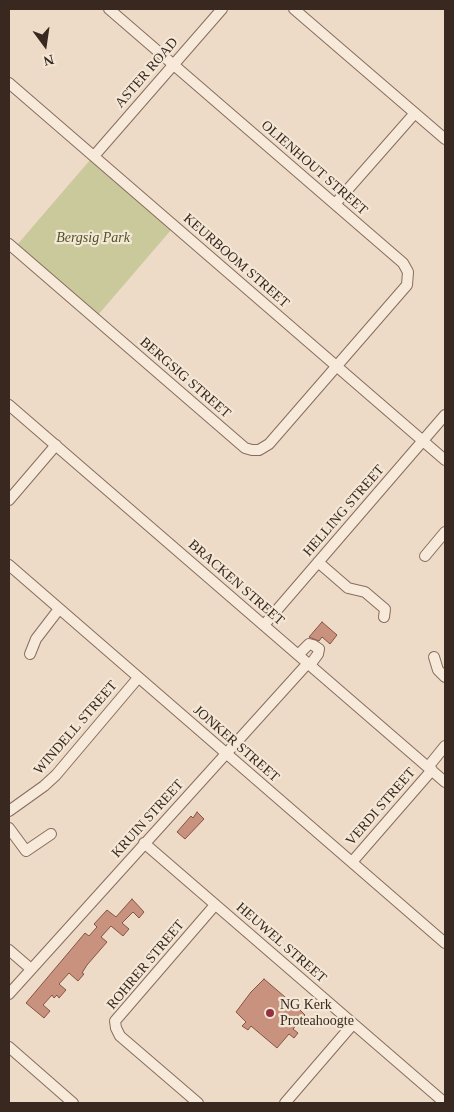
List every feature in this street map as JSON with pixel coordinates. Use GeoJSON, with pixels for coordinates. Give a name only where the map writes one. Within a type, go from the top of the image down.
{"type":"FeatureCollection","features":[{"type":"Feature","properties":{"kind":"street","name":"OLIENHOUT STREET"},"geometry":{"type":"LineString","coordinates":[[109,9],[403,263],[407,269],[409,276],[404,288],[336,366]]}},
{"type":"Feature","properties":{"kind":"street","name":"ASTER ROAD"},"geometry":{"type":"LineString","coordinates":[[94,156],[222,9]]}},
{"type":"Feature","properties":{"kind":"street"},"geometry":{"type":"LineString","coordinates":[[294,9],[445,139]]}},
{"type":"Feature","properties":{"kind":"street","name":"KEURBOOM STREET"},"geometry":{"type":"LineString","coordinates":[[9,83],[445,460]]}},
{"type":"Feature","properties":{"kind":"street"},"geometry":{"type":"LineString","coordinates":[[335,204],[415,113]]}},
{"type":"Feature","properties":{"kind":"street","name":"BERGSIG STREET"},"geometry":{"type":"LineString","coordinates":[[9,244],[248,450],[259,450],[269,444],[336,366]]}},
{"type":"Feature","properties":{"kind":"street","name":"BRACKEN STREET"},"geometry":{"type":"LineString","coordinates":[[9,405],[445,782]]}},
{"type":"Feature","properties":{"kind":"street","name":"HELLING STREET"},"geometry":{"type":"LineString","coordinates":[[264,625],[445,415]]}},
{"type":"Feature","properties":{"kind":"street"},"geometry":{"type":"LineString","coordinates":[[9,500],[56,446]]}},
{"type":"Feature","properties":{"kind":"street"},"geometry":{"type":"LineString","coordinates":[[425,556],[445,532]]}},
{"type":"Feature","properties":{"kind":"street"},"geometry":{"type":"LineString","coordinates":[[318,562],[348,588],[365,592],[385,610],[384,617]]}},
{"type":"Feature","properties":{"kind":"street","name":"JONKER STREET"},"geometry":{"type":"LineString","coordinates":[[9,565],[445,943]]}},
{"type":"Feature","properties":{"kind":"street"},"geometry":{"type":"LineString","coordinates":[[30,654],[36,639],[59,609]]}},
{"type":"Feature","properties":{"kind":"street"},"geometry":{"type":"LineString","coordinates":[[298,655],[309,644],[319,649],[318,654],[309,664]]}},
{"type":"Feature","properties":{"kind":"street"},"geometry":{"type":"LineString","coordinates":[[434,657],[436,666],[445,677]]}},
{"type":"Feature","properties":{"kind":"street","name":"KRUIN STREET"},"geometry":{"type":"LineString","coordinates":[[9,994],[144,843],[309,664]]}},
{"type":"Feature","properties":{"kind":"street","name":"WINDELL STREET"},"geometry":{"type":"LineString","coordinates":[[9,811],[56,775],[138,678]]}},
{"type":"Feature","properties":{"kind":"street","name":"VERDI STREET"},"geometry":{"type":"LineString","coordinates":[[352,862],[430,768],[445,746]]}},
{"type":"Feature","properties":{"kind":"street"},"geometry":{"type":"LineString","coordinates":[[9,828],[26,852],[51,834]]}},
{"type":"Feature","properties":{"kind":"street","name":"HEUWEL STREET"},"geometry":{"type":"LineString","coordinates":[[144,843],[445,1103]]}},
{"type":"Feature","properties":{"kind":"street","name":"ROHRER STREET"},"geometry":{"type":"LineString","coordinates":[[198,1103],[120,1036],[115,1021],[215,905]]}},
{"type":"Feature","properties":{"kind":"street"},"geometry":{"type":"LineString","coordinates":[[9,950],[31,969]]}},
{"type":"Feature","properties":{"kind":"street"},"geometry":{"type":"LineString","coordinates":[[285,1103],[353,1024]]}},
{"type":"Feature","properties":{"kind":"street"},"geometry":{"type":"LineString","coordinates":[[9,1048],[73,1103]]}},
{"type":"Feature","properties":{"kind":"green space","name":"Bergsig Park"},"geometry":{"type":"Polygon","coordinates":[[[90,160],[171,230],[98,315],[17,245],[90,160]]]}},
{"type":"Feature","properties":{"kind":"building"},"geometry":{"type":"Polygon","coordinates":[[[322,622],[337,635],[330,644],[322,637],[319,641],[309,637],[322,622]]]}},
{"type":"Feature","properties":{"kind":"building"},"geometry":{"type":"Polygon","coordinates":[[[197,812],[204,819],[185,839],[177,832],[197,812]]]}},
{"type":"Feature","properties":{"kind":"building"},"geometry":{"type":"Polygon","coordinates":[[[132,899],[144,912],[139,918],[133,912],[122,923],[129,929],[123,936],[111,926],[101,937],[107,942],[87,965],[82,973],[84,974],[78,981],[69,973],[59,984],[66,990],[59,998],[57,995],[54,998],[52,995],[43,1005],[50,1011],[44,1018],[26,1003],[85,933],[89,936],[97,927],[94,924],[107,910],[116,917],[132,899]]]}},
{"type":"Feature","properties":{"kind":"building","name":"NG Kerk Proteahoogte"},"geometry":{"type":"Polygon","coordinates":[[[264,979],[305,1015],[293,1029],[298,1033],[294,1038],[289,1034],[277,1048],[251,1026],[248,1030],[242,1026],[246,1022],[236,1012],[251,992],[264,979]]]}},
{"type":"Feature","properties":{"kind":"place","name":"NG Kerk Proteahoogte"},"geometry":{"type":"Point","coordinates":[270,1013]}}]}
